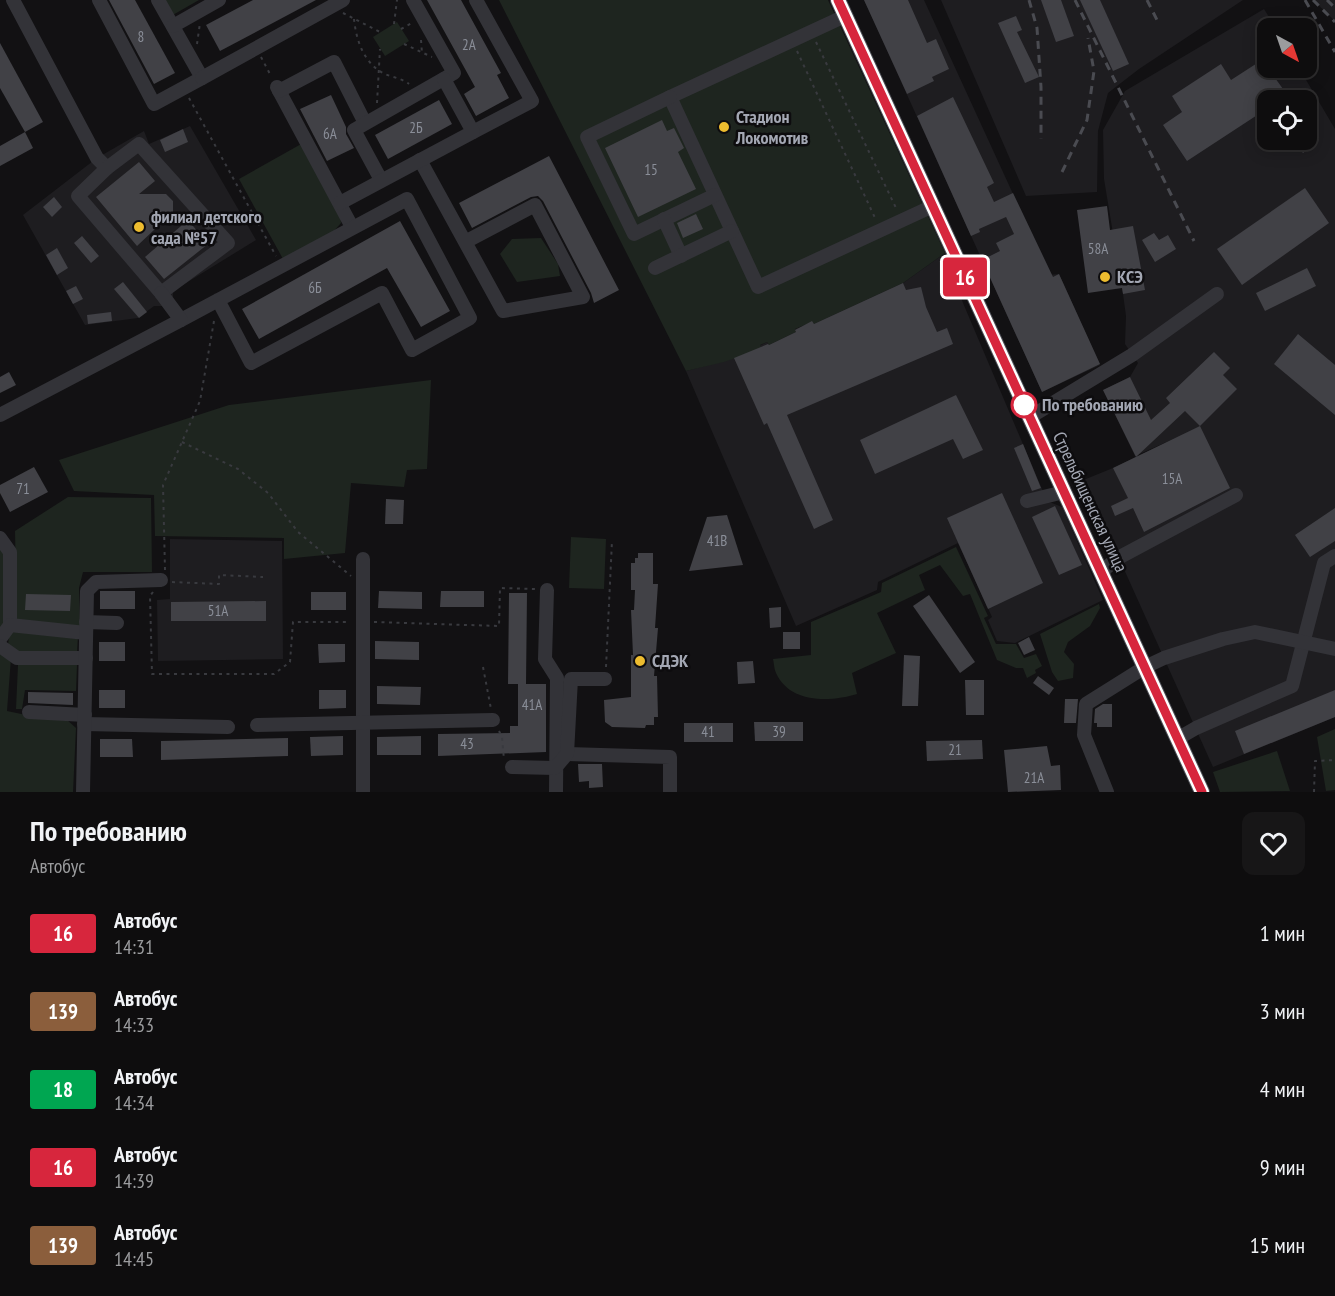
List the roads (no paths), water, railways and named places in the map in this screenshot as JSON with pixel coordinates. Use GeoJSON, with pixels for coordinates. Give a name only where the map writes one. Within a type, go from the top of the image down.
{"type":"FeatureCollection","features":[{"type":"Feature","properties":{"kind":"main road","name":"Стрельбищенская улица"},"geometry":{"type":"LineString","coordinates":[[838,0],[1202,792]]}},
{"type":"Feature","properties":{"kind":"street"},"geometry":{"type":"LineString","coordinates":[[13,0],[97,158],[107,168]]}},
{"type":"Feature","properties":{"kind":"street"},"geometry":{"type":"LineString","coordinates":[[99,0],[154,104],[337,3]]}},
{"type":"Feature","properties":{"kind":"street"},"geometry":{"type":"LineString","coordinates":[[158,0],[202,78]]}},
{"type":"Feature","properties":{"kind":"street"},"geometry":{"type":"LineString","coordinates":[[173,26],[219,0]]}},
{"type":"Feature","properties":{"kind":"street"},"geometry":{"type":"LineString","coordinates":[[381,180],[354,130],[454,73],[413,0]]}},
{"type":"Feature","properties":{"kind":"street"},"geometry":{"type":"LineString","coordinates":[[340,203],[532,101],[476,0]]}},
{"type":"Feature","properties":{"kind":"street"},"geometry":{"type":"LineString","coordinates":[[716,195],[634,234],[587,137],[845,16]]}},
{"type":"Feature","properties":{"kind":"street"},"geometry":{"type":"LineString","coordinates":[[352,227],[278,89],[334,62],[370,120]]}},
{"type":"Feature","properties":{"kind":"street"},"geometry":{"type":"LineString","coordinates":[[444,79],[473,132]]}},
{"type":"Feature","properties":{"kind":"street"},"geometry":{"type":"LineString","coordinates":[[670,97],[758,287],[933,206]]}},
{"type":"Feature","properties":{"kind":"street"},"geometry":{"type":"LineString","coordinates":[[160,293],[228,243],[139,144],[107,168],[78,196],[181,320]]}},
{"type":"Feature","properties":{"kind":"street"},"geometry":{"type":"LineString","coordinates":[[420,160],[465,242],[503,311],[583,297],[536,205],[465,242]]}},
{"type":"Feature","properties":{"kind":"street"},"geometry":{"type":"LineString","coordinates":[[0,416],[407,199],[470,318],[412,350],[382,293],[251,363],[218,300]]}},
{"type":"Feature","properties":{"kind":"street"},"geometry":{"type":"LineString","coordinates":[[664,219],[681,255]]}},
{"type":"Feature","properties":{"kind":"street"},"geometry":{"type":"LineString","coordinates":[[655,268],[732,231]]}},
{"type":"Feature","properties":{"kind":"street"},"geometry":{"type":"LineString","coordinates":[[1030,417],[1132,354],[1217,294]]}},
{"type":"Feature","properties":{"kind":"street"},"geometry":{"type":"LineString","coordinates":[[1027,501],[1064,492]]}},
{"type":"Feature","properties":{"kind":"street"},"geometry":{"type":"LineString","coordinates":[[1101,572],[1118,558],[1236,495]]}},
{"type":"Feature","properties":{"kind":"street"},"geometry":{"type":"LineString","coordinates":[[0,538],[10,552],[10,625],[0,639]]}},
{"type":"Feature","properties":{"kind":"street"},"geometry":{"type":"LineString","coordinates":[[1177,739],[1196,728],[1292,686],[1324,563],[1335,556]]}},
{"type":"Feature","properties":{"kind":"street"},"geometry":{"type":"LineString","coordinates":[[363,559],[363,792]]}},
{"type":"Feature","properties":{"kind":"street"},"geometry":{"type":"LineString","coordinates":[[83,792],[87,591],[96,582],[165,581]]}},
{"type":"Feature","properties":{"kind":"street"},"geometry":{"type":"LineString","coordinates":[[547,590],[545,659],[557,678],[556,792]]}},
{"type":"Feature","properties":{"kind":"street"},"geometry":{"type":"LineString","coordinates":[[10,625],[86,627],[117,623]]}},
{"type":"Feature","properties":{"kind":"street"},"geometry":{"type":"LineString","coordinates":[[1107,792],[1084,735],[1086,704],[1145,667],[1164,658],[1223,639],[1255,632],[1335,649]]}},
{"type":"Feature","properties":{"kind":"street"},"geometry":{"type":"LineString","coordinates":[[0,646],[17,658],[86,658]]}},
{"type":"Feature","properties":{"kind":"street"},"geometry":{"type":"LineString","coordinates":[[555,768],[567,754],[571,679],[605,679]]}},
{"type":"Feature","properties":{"kind":"street"},"geometry":{"type":"LineString","coordinates":[[29,712],[84,720],[228,727]]}},
{"type":"Feature","properties":{"kind":"street"},"geometry":{"type":"LineString","coordinates":[[257,725],[493,720]]}},
{"type":"Feature","properties":{"kind":"street"},"geometry":{"type":"LineString","coordinates":[[567,754],[670,757],[670,792]]}},
{"type":"Feature","properties":{"kind":"street"},"geometry":{"type":"LineString","coordinates":[[512,766],[555,768]]}},
{"type":"Feature","properties":{"kind":"railway"},"geometry":{"type":"LineString","coordinates":[[1029,0],[1037,28],[1041,87],[1041,139]]}},
{"type":"Feature","properties":{"kind":"railway"},"geometry":{"type":"LineString","coordinates":[[1075,0],[1194,241]]}},
{"type":"Feature","properties":{"kind":"railway"},"geometry":{"type":"LineString","coordinates":[[1147,0],[1157,20]]}},
{"type":"Feature","properties":{"kind":"railway"},"geometry":{"type":"LineString","coordinates":[[1305,0],[1335,52]]}},
{"type":"Feature","properties":{"kind":"railway"},"geometry":{"type":"LineString","coordinates":[[1313,0],[1335,22]]}},
{"type":"Feature","properties":{"kind":"railway"},"geometry":{"type":"LineString","coordinates":[[1327,0],[1335,8]]}},
{"type":"Feature","properties":{"kind":"railway"},"geometry":{"type":"LineString","coordinates":[[1062,172],[1087,120],[1094,71],[1088,38]]}},
{"type":"Feature","properties":{"kind":"place","name":"Стадион Локомотив"},"geometry":{"type":"Point","coordinates":[724,127]}},
{"type":"Feature","properties":{"kind":"place","name":"филиал детского сада №57"},"geometry":{"type":"Point","coordinates":[139,227]}},
{"type":"Feature","properties":{"kind":"place","name":"КСЭ"},"geometry":{"type":"Point","coordinates":[1105,277]}},
{"type":"Feature","properties":{"kind":"place","name":"По требованию"},"geometry":{"type":"Point","coordinates":[1024,405]}},
{"type":"Feature","properties":{"kind":"place","name":"СДЭК"},"geometry":{"type":"Point","coordinates":[640,661]}}]}
